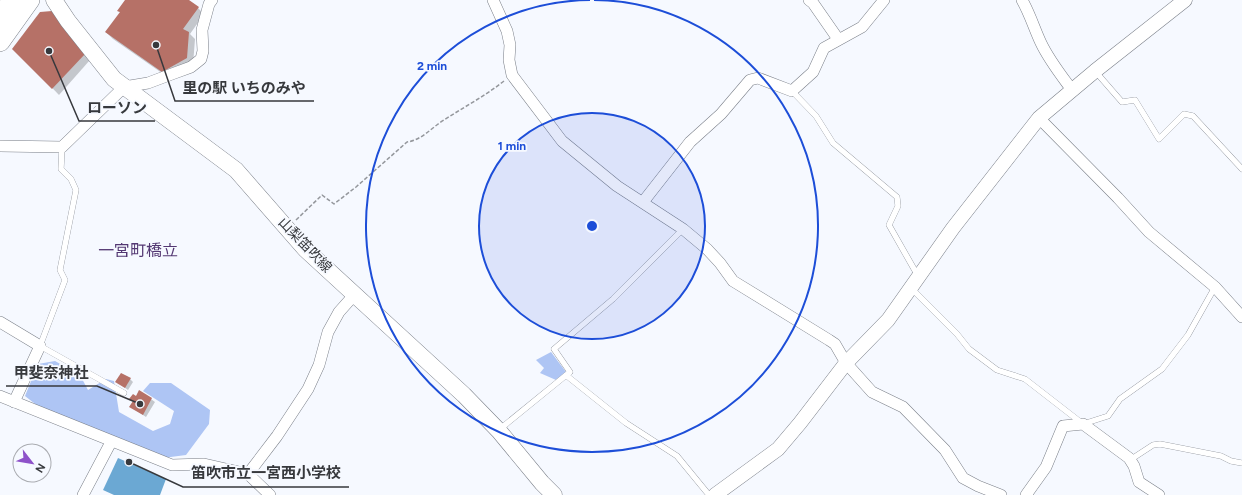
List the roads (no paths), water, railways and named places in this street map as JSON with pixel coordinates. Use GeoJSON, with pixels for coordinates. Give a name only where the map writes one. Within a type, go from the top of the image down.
{"type":"FeatureCollection","features":[{"type":"Feature","properties":{"kind":"highway"},"geometry":{"type":"LineString","coordinates":[[0,17],[12,0]]}},
{"type":"Feature","properties":{"kind":"highway"},"geometry":{"type":"LineString","coordinates":[[0,42],[30,0]]}},
{"type":"Feature","properties":{"kind":"main road","name":"山梨笛吹線"},"geometry":{"type":"LineString","coordinates":[[54,0],[106,70],[124,87],[236,170],[305,249],[464,395],[499,431],[542,483],[554,495]]}},
{"type":"Feature","properties":{"kind":"street"},"geometry":{"type":"LineString","coordinates":[[809,0],[813,3],[838,40]]}},
{"type":"Feature","properties":{"kind":"street"},"geometry":{"type":"LineString","coordinates":[[643,202],[690,142],[721,114],[750,80],[758,78],[792,91],[812,72],[824,48],[862,27],[884,0]]}},
{"type":"Feature","properties":{"kind":"street"},"geometry":{"type":"LineString","coordinates":[[1022,0],[1029,12],[1041,44],[1054,66],[1072,90]]}},
{"type":"Feature","properties":{"kind":"street"},"geometry":{"type":"LineString","coordinates":[[715,495],[778,449],[846,363],[888,320],[953,228],[1039,118],[1095,71],[1185,0]]}},
{"type":"Feature","properties":{"kind":"street"},"geometry":{"type":"LineString","coordinates":[[0,146],[62,147],[124,87],[148,83],[191,67],[200,58],[203,51],[202,30],[209,1]]}},
{"type":"Feature","properties":{"kind":"street"},"geometry":{"type":"LineString","coordinates":[[499,2],[510,45],[509,60],[512,75],[562,141],[618,186],[683,229],[716,258],[733,281],[835,344],[846,363],[872,392],[903,408],[945,450],[963,478],[1001,495]]}},
{"type":"Feature","properties":{"kind":"street"},"geometry":{"type":"LineString","coordinates":[[1039,118],[1118,198],[1149,232],[1214,287],[1242,317]]}},
{"type":"Feature","properties":{"kind":"street"},"geometry":{"type":"LineString","coordinates":[[248,474],[277,436],[308,389],[319,365],[328,332],[339,312],[355,294]]}},
{"type":"Feature","properties":{"kind":"street"},"geometry":{"type":"LineString","coordinates":[[0,322],[40,346],[14,402]]}},
{"type":"Feature","properties":{"kind":"street"},"geometry":{"type":"LineString","coordinates":[[0,396],[111,442],[172,465],[204,464],[248,474],[270,495]]}},
{"type":"Feature","properties":{"kind":"street"},"geometry":{"type":"LineString","coordinates":[[1026,495],[1046,467],[1063,426],[1083,424],[1130,460],[1134,466],[1139,482],[1159,495]]}},
{"type":"Feature","properties":{"kind":"street"},"geometry":{"type":"LineString","coordinates":[[83,495],[111,442]]}},
{"type":"Feature","properties":{"kind":"lane"},"geometry":{"type":"LineString","coordinates":[[1095,71],[1122,102],[1135,100],[1159,139],[1184,114],[1193,116],[1242,169]]}},
{"type":"Feature","properties":{"kind":"lane"},"geometry":{"type":"LineString","coordinates":[[792,91],[816,116],[833,143],[897,197],[898,206],[889,225],[914,282],[969,349],[997,370],[1025,379],[1083,424],[1108,416],[1120,399],[1162,369],[1188,335],[1214,287]]}},
{"type":"Feature","properties":{"kind":"lane"},"geometry":{"type":"LineString","coordinates":[[62,147],[61,169],[71,179],[76,190],[60,270],[65,280],[40,346],[124,394]]}},
{"type":"Feature","properties":{"kind":"lane"},"geometry":{"type":"LineString","coordinates":[[499,431],[570,372],[554,348],[613,299],[683,229]]}},
{"type":"Feature","properties":{"kind":"lane"},"geometry":{"type":"LineString","coordinates":[[567,376],[626,423],[678,456],[709,495]]}},
{"type":"Feature","properties":{"kind":"lane"},"geometry":{"type":"LineString","coordinates":[[1130,460],[1153,445],[1160,444],[1221,456],[1231,461],[1242,463]]}},
{"type":"Feature","properties":{"kind":"place","name":"里の駅 いちのみや"},"geometry":{"type":"Point","coordinates":[156,45]}},
{"type":"Feature","properties":{"kind":"place","name":"ローソン"},"geometry":{"type":"Point","coordinates":[49,51]}},
{"type":"Feature","properties":{"kind":"place","name":"甲斐奈神社"},"geometry":{"type":"Point","coordinates":[140,404]}},
{"type":"Feature","properties":{"kind":"place","name":"笛吹市立一宮西小学校"},"geometry":{"type":"Point","coordinates":[129,462]}},
{"type":"Feature","properties":{"kind":"district","name":"一宮町橋立"},"geometry":{"type":"Point","coordinates":[138,250]}}]}
